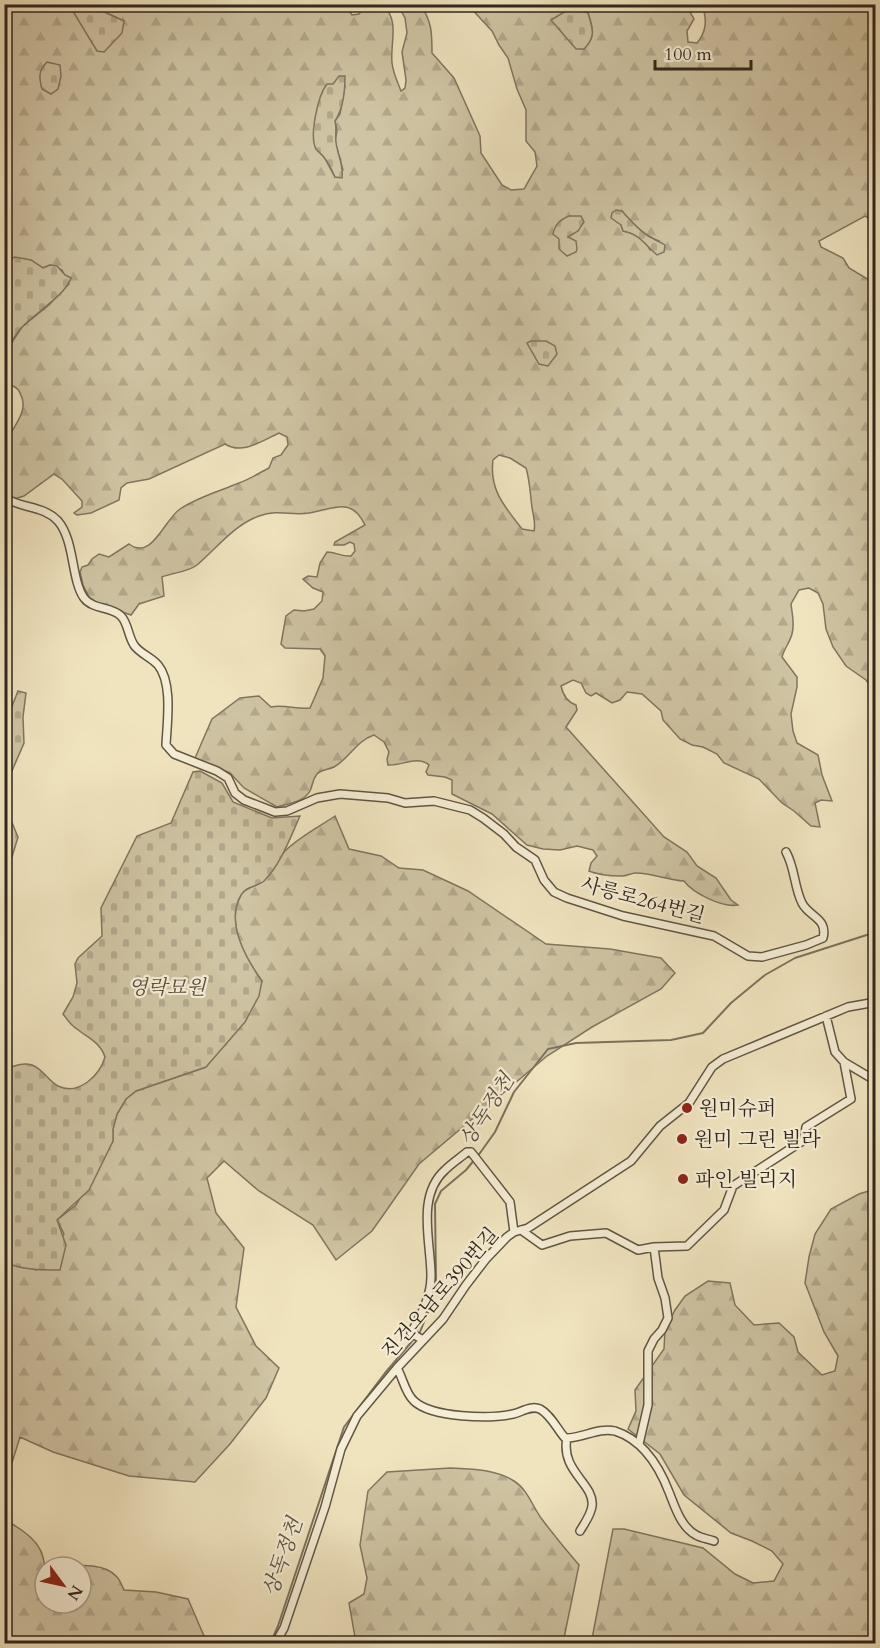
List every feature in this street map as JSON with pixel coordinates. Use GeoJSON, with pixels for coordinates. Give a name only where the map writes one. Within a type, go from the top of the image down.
{"type":"FeatureCollection","features":[{"type":"Feature","properties":{"kind":"street","name":"사릉로264번길"},"geometry":{"type":"LineString","coordinates":[[4,497],[13,503],[37,508],[50,514],[59,522],[74,561],[79,587],[85,599],[92,605],[123,617],[136,648],[158,666],[164,676],[168,707],[166,745],[174,754],[217,771],[228,778],[236,793],[244,800],[275,812],[287,811],[316,798],[340,794],[388,798],[405,803],[434,801],[470,810],[535,860],[544,880],[554,892],[623,916],[714,936],[748,956],[762,957],[823,938],[825,931],[821,921],[802,904],[793,866],[786,852]]}},
{"type":"Feature","properties":{"kind":"street","name":"진건오남로390번길"},"geometry":{"type":"LineString","coordinates":[[275,1644],[284,1628],[325,1507],[340,1449],[357,1416],[421,1339],[443,1319],[486,1259],[518,1231],[554,1211],[630,1161],[660,1126],[689,1102],[712,1067],[741,1050],[848,1007],[876,1002]]}},
{"type":"Feature","properties":{"kind":"street"},"geometry":{"type":"LineString","coordinates":[[826,1016],[835,1052],[844,1062],[876,1081]]}},
{"type":"Feature","properties":{"kind":"street"},"geometry":{"type":"LineString","coordinates":[[421,1339],[411,1333],[426,1303],[431,1277],[428,1246],[429,1194],[443,1171],[467,1152],[473,1155],[510,1202],[518,1231],[542,1245],[570,1236],[606,1233],[638,1250],[687,1246],[724,1210],[733,1186],[804,1140],[806,1126],[851,1099],[844,1062]]}},
{"type":"Feature","properties":{"kind":"street"},"geometry":{"type":"LineString","coordinates":[[639,1444],[648,1405],[648,1352],[668,1318],[665,1298],[658,1278],[654,1247]]}},
{"type":"Feature","properties":{"kind":"street"},"geometry":{"type":"LineString","coordinates":[[397,1368],[410,1397],[422,1406],[437,1412],[473,1417],[499,1416],[536,1408],[546,1414],[567,1438],[567,1460],[592,1499],[590,1513],[580,1532]]}},
{"type":"Feature","properties":{"kind":"street"},"geometry":{"type":"LineString","coordinates":[[567,1438],[611,1430],[639,1444],[662,1474],[678,1516],[698,1536],[714,1540]]}},
{"type":"Feature","properties":{"kind":"green space"},"geometry":{"type":"Polygon","coordinates":[[[80,4],[89,5],[124,21],[122,33],[104,52],[97,51],[74,13],[74,9],[80,4]]]}},
{"type":"Feature","properties":{"kind":"green space"},"geometry":{"type":"Polygon","coordinates":[[[345,4],[352,15],[359,14],[366,5],[383,5],[393,25],[392,63],[401,91],[405,88],[406,80],[402,52],[407,33],[405,18],[398,5],[420,5],[429,22],[432,53],[454,78],[480,136],[481,153],[502,185],[511,190],[524,189],[537,166],[535,152],[526,141],[526,110],[508,58],[492,31],[468,5],[686,5],[694,19],[687,31],[688,42],[697,43],[703,34],[705,25],[702,5],[875,5],[875,247],[870,238],[872,220],[865,216],[819,241],[821,247],[843,258],[849,268],[875,281],[876,367],[873,372],[876,378],[875,692],[866,680],[846,666],[833,647],[826,629],[823,604],[818,593],[809,588],[799,590],[791,604],[793,630],[782,657],[797,677],[791,714],[797,743],[818,755],[822,775],[832,801],[821,800],[815,803],[820,827],[811,826],[782,803],[759,779],[724,763],[717,754],[680,739],[663,720],[661,711],[642,694],[627,692],[620,700],[612,703],[596,693],[591,696],[586,693],[581,683],[573,680],[561,686],[566,698],[576,705],[577,710],[566,727],[664,837],[687,852],[697,866],[716,878],[731,900],[738,905],[708,899],[684,881],[642,873],[618,876],[589,871],[591,863],[597,856],[593,850],[577,846],[560,850],[543,849],[527,845],[492,814],[452,794],[452,780],[428,775],[426,772],[429,765],[424,762],[414,761],[388,765],[389,752],[384,742],[374,735],[362,741],[340,763],[317,774],[310,791],[304,798],[277,807],[244,788],[230,773],[195,758],[212,719],[240,698],[259,696],[271,707],[310,708],[323,678],[325,656],[320,649],[285,648],[281,644],[286,616],[294,610],[314,609],[322,601],[323,592],[313,588],[303,579],[308,576],[317,577],[320,563],[327,552],[351,556],[355,551],[354,544],[350,542],[344,545],[334,545],[335,542],[365,525],[360,516],[348,507],[334,507],[309,513],[273,513],[259,516],[233,531],[197,565],[162,577],[164,596],[139,604],[131,615],[99,604],[89,597],[83,585],[80,572],[82,567],[88,565],[99,554],[109,557],[129,544],[137,548],[151,543],[180,509],[269,468],[273,458],[281,455],[288,445],[287,437],[279,433],[259,443],[238,448],[225,444],[149,479],[127,483],[121,488],[119,500],[91,513],[77,515],[74,513],[82,507],[82,501],[62,479],[54,474],[24,496],[14,499],[5,493],[4,450],[21,414],[23,400],[14,386],[5,384],[5,353],[22,327],[50,304],[69,284],[62,270],[50,265],[43,268],[30,260],[11,259],[6,256],[4,248],[5,11],[12,12],[19,8],[18,5],[80,5],[74,9],[124,21],[89,5],[345,4]],[[588,13],[560,30],[584,49],[592,36],[588,13]],[[336,81],[314,130],[316,149],[324,157],[335,177],[343,170],[335,141],[337,131],[335,121],[340,114],[345,86],[336,81]],[[622,211],[623,231],[639,237],[650,250],[659,241],[639,228],[622,211]],[[499,455],[493,460],[493,480],[500,498],[522,529],[534,531],[535,522],[526,468],[510,458],[499,455]]]}},
{"type":"Feature","properties":{"kind":"green space"},"geometry":{"type":"Polygon","coordinates":[[[578,9],[588,13],[592,28],[592,37],[584,49],[576,49],[551,20],[566,11],[578,9]]]}},
{"type":"Feature","properties":{"kind":"green space"},"geometry":{"type":"Polygon","coordinates":[[[47,62],[60,65],[61,76],[58,89],[51,94],[42,89],[40,81],[41,72],[47,62]]]}},
{"type":"Feature","properties":{"kind":"green space"},"geometry":{"type":"Polygon","coordinates":[[[339,76],[345,76],[343,100],[335,121],[342,178],[335,177],[314,143],[320,97],[327,84],[333,84],[339,76]]]}},
{"type":"Feature","properties":{"kind":"green space"},"geometry":{"type":"Polygon","coordinates":[[[616,210],[622,211],[644,233],[665,245],[664,252],[657,255],[638,237],[623,231],[621,225],[611,218],[612,213],[616,210]]]}},
{"type":"Feature","properties":{"kind":"green space"},"geometry":{"type":"Polygon","coordinates":[[[569,216],[581,216],[584,222],[578,231],[568,237],[576,241],[577,249],[576,252],[567,256],[559,249],[559,239],[553,234],[558,223],[569,216]]]}},
{"type":"Feature","properties":{"kind":"green space"},"geometry":{"type":"Polygon","coordinates":[[[5,248],[6,256],[11,259],[15,257],[31,260],[43,268],[50,265],[57,266],[71,278],[57,297],[21,328],[5,353],[5,248]]]}},
{"type":"Feature","properties":{"kind":"green space"},"geometry":{"type":"Polygon","coordinates":[[[546,341],[555,346],[557,354],[548,366],[539,364],[527,343],[546,341]]]}},
{"type":"Feature","properties":{"kind":"green space"},"geometry":{"type":"Polygon","coordinates":[[[18,691],[26,693],[23,717],[24,743],[5,787],[5,720],[18,691]]]}},
{"type":"Feature","properties":{"kind":"green space","name":"영락묘원"},"geometry":{"type":"Polygon","coordinates":[[[200,771],[222,783],[233,802],[272,818],[300,816],[275,867],[264,881],[243,892],[237,906],[235,917],[240,940],[262,981],[259,996],[245,1022],[206,1067],[136,1091],[126,1099],[117,1114],[113,1141],[89,1190],[57,1220],[66,1245],[60,1270],[39,1270],[11,1265],[4,1262],[5,1069],[29,1064],[39,1069],[54,1084],[66,1088],[81,1086],[98,1071],[105,1057],[103,1052],[73,1026],[63,1014],[73,997],[77,983],[75,964],[78,958],[102,936],[101,908],[137,836],[171,823],[193,772],[200,771]]]}},
{"type":"Feature","properties":{"kind":"green space"},"geometry":{"type":"Polygon","coordinates":[[[4,806],[18,837],[5,880],[4,806]]]}},
{"type":"Feature","properties":{"kind":"green space"},"geometry":{"type":"Polygon","coordinates":[[[335,816],[349,849],[381,856],[399,868],[423,870],[468,891],[546,944],[610,949],[661,958],[675,973],[661,989],[592,1027],[547,1056],[419,1164],[372,1231],[336,1260],[313,1225],[259,1191],[224,1161],[207,1178],[216,1213],[244,1248],[236,1307],[256,1346],[279,1368],[266,1398],[230,1444],[195,1482],[129,1476],[53,1452],[20,1437],[5,1485],[5,1262],[36,1270],[64,1234],[57,1220],[76,1205],[113,1141],[117,1114],[126,1099],[136,1091],[206,1067],[262,981],[244,952],[236,929],[235,917],[241,895],[263,881],[282,854],[291,846],[335,816]]]}},
{"type":"Feature","properties":{"kind":"green space"},"geometry":{"type":"Polygon","coordinates":[[[875,1189],[875,1643],[591,1644],[613,1529],[624,1529],[703,1548],[735,1574],[753,1583],[774,1581],[783,1564],[772,1551],[731,1533],[684,1495],[660,1454],[628,1429],[636,1411],[635,1390],[664,1349],[665,1330],[675,1310],[685,1296],[708,1281],[730,1283],[735,1305],[754,1325],[779,1323],[794,1337],[798,1352],[822,1375],[835,1371],[838,1356],[824,1332],[805,1283],[809,1257],[815,1234],[831,1209],[859,1194],[875,1189]]]}},
{"type":"Feature","properties":{"kind":"green space"},"geometry":{"type":"Polygon","coordinates":[[[450,1468],[491,1472],[519,1484],[541,1518],[579,1565],[563,1643],[356,1643],[349,1603],[364,1594],[367,1578],[360,1545],[368,1491],[387,1472],[450,1468]]]}},
{"type":"Feature","properties":{"kind":"green space"},"geometry":{"type":"Polygon","coordinates":[[[5,1520],[30,1537],[42,1554],[33,1555],[33,1615],[93,1615],[93,1567],[96,1567],[111,1572],[118,1578],[124,1590],[156,1592],[188,1599],[207,1643],[5,1643],[5,1520]]]}},
{"type":"Feature","properties":{"kind":"waterway","name":"상독정천"},"geometry":{"type":"LineString","coordinates":[[270,1644],[344,1427],[420,1332],[428,1312],[436,1282],[435,1204],[441,1191],[466,1170],[480,1153],[495,1132],[514,1092],[548,1049],[576,1043],[671,1040],[703,1033],[731,1003],[765,975],[795,958],[876,932]]}},
{"type":"Feature","properties":{"kind":"place","name":"원미슈퍼"},"geometry":{"type":"Point","coordinates":[687,1108]}},
{"type":"Feature","properties":{"kind":"place","name":"원미 그린 빌라"},"geometry":{"type":"Point","coordinates":[682,1139]}},
{"type":"Feature","properties":{"kind":"place","name":"파인 빌리지"},"geometry":{"type":"Point","coordinates":[683,1179]}}]}
